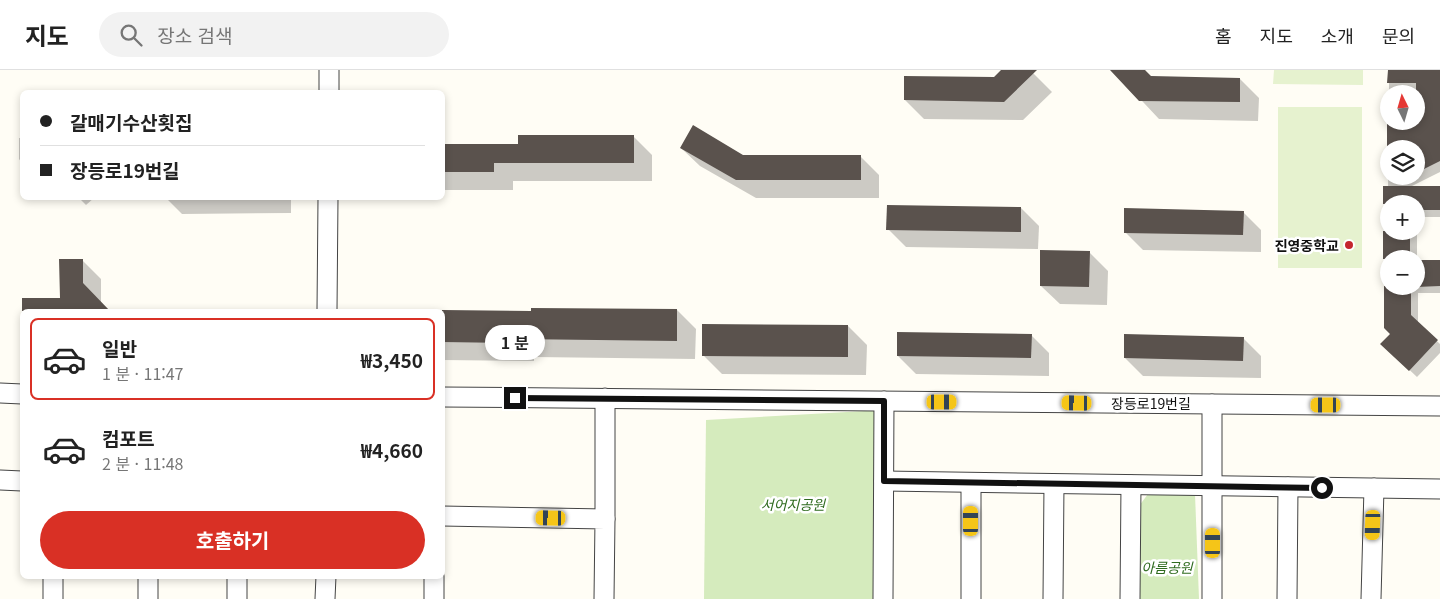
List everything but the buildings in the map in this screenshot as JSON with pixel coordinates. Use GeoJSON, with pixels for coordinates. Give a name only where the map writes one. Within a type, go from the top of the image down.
{"type":"FeatureCollection","features":[{"type":"Feature","properties":{"kind":"street"},"geometry":{"type":"LineString","coordinates":[[329,70],[329,90]]}},
{"type":"Feature","properties":{"kind":"street"},"geometry":{"type":"LineString","coordinates":[[327,309],[328,200]]}},
{"type":"Feature","properties":{"kind":"street"},"geometry":{"type":"LineString","coordinates":[[0,393],[20,394]]}},
{"type":"Feature","properties":{"kind":"street","name":"장등로19번길"},"geometry":{"type":"LineString","coordinates":[[445,397],[1440,406]]}},
{"type":"Feature","properties":{"kind":"street"},"geometry":{"type":"LineString","coordinates":[[604,599],[606,398]]}},
{"type":"Feature","properties":{"kind":"street"},"geometry":{"type":"LineString","coordinates":[[883,599],[884,401]]}},
{"type":"Feature","properties":{"kind":"street"},"geometry":{"type":"LineString","coordinates":[[1212,404],[1212,599]]}},
{"type":"Feature","properties":{"kind":"street"},"geometry":{"type":"LineString","coordinates":[[0,480],[20,481]]}},
{"type":"Feature","properties":{"kind":"street"},"geometry":{"type":"LineString","coordinates":[[884,481],[1440,490]]}},
{"type":"Feature","properties":{"kind":"street"},"geometry":{"type":"LineString","coordinates":[[971,599],[972,482]]}},
{"type":"Feature","properties":{"kind":"street"},"geometry":{"type":"LineString","coordinates":[[1053,599],[1054,484]]}},
{"type":"Feature","properties":{"kind":"street"},"geometry":{"type":"LineString","coordinates":[[1130,485],[1130,599]]}},
{"type":"Feature","properties":{"kind":"street"},"geometry":{"type":"LineString","coordinates":[[1287,599],[1288,487]]}},
{"type":"Feature","properties":{"kind":"street"},"geometry":{"type":"LineString","coordinates":[[1371,599],[1374,488]]}},
{"type":"Feature","properties":{"kind":"street"},"geometry":{"type":"LineString","coordinates":[[445,516],[605,519]]}},
{"type":"Feature","properties":{"kind":"street"},"geometry":{"type":"LineString","coordinates":[[53,579],[53,599]]}},
{"type":"Feature","properties":{"kind":"street"},"geometry":{"type":"LineString","coordinates":[[148,579],[148,599]]}},
{"type":"Feature","properties":{"kind":"street"},"geometry":{"type":"LineString","coordinates":[[237,579],[237,599]]}},
{"type":"Feature","properties":{"kind":"street"},"geometry":{"type":"LineString","coordinates":[[325,599],[326,579]]}},
{"type":"Feature","properties":{"kind":"street"},"geometry":{"type":"LineString","coordinates":[[434,579],[434,599]]}},
{"type":"Feature","properties":{"kind":"green space"},"geometry":{"type":"Polygon","coordinates":[[[1274,70],[1363,70],[1363,85],[1273,84],[1274,70]]]}},
{"type":"Feature","properties":{"kind":"green space"},"geometry":{"type":"Polygon","coordinates":[[[1278,107],[1362,107],[1362,268],[1278,268],[1278,107]]]}},
{"type":"Feature","properties":{"kind":"green space","name":"서어지공원"},"geometry":{"type":"Polygon","coordinates":[[[883,410],[878,599],[704,599],[706,420],[883,410]]]}},
{"type":"Feature","properties":{"kind":"green space","name":"아름공원"},"geometry":{"type":"Polygon","coordinates":[[[1148,494],[1195,494],[1199,599],[1136,599],[1136,510],[1148,494]]]}},
{"type":"Feature","properties":{"kind":"place","name":"진영중학교"},"geometry":{"type":"Point","coordinates":[1349,245]}},
{"type":"Feature","properties":{"kind":"route"},"geometry":{"type":"LineString","coordinates":[[515,398],[884,401],[884,481],[1322,488]]}}]}
